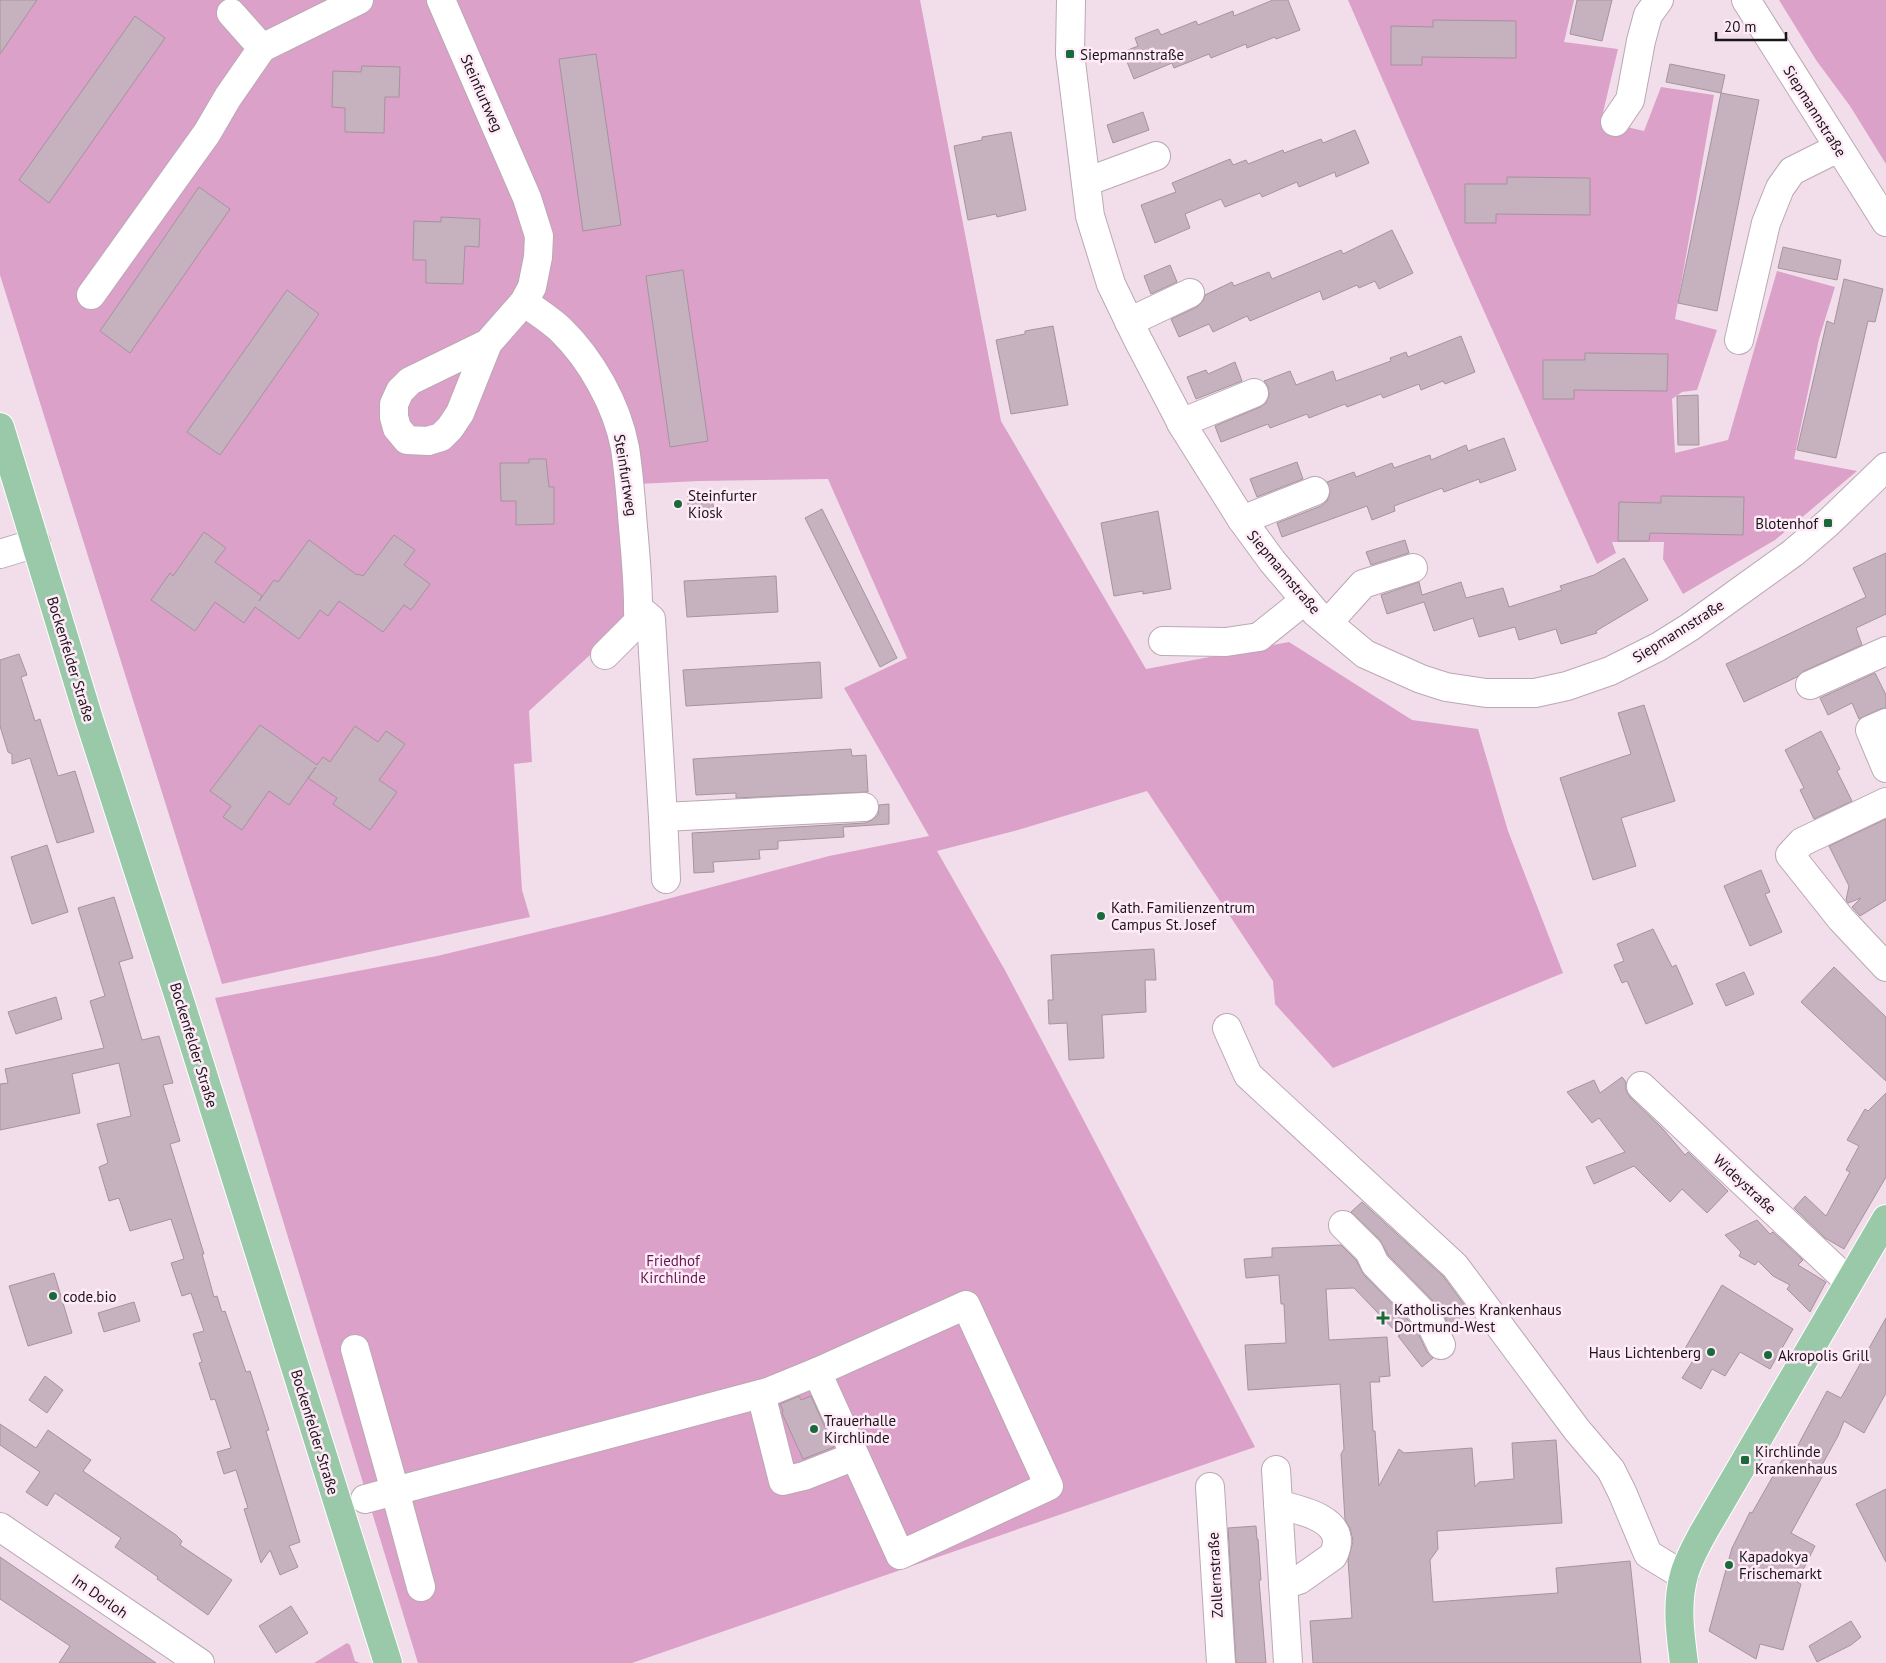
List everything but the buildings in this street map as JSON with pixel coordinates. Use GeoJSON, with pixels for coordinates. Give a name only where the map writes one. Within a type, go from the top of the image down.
{"type":"FeatureCollection","features":[{"type":"Feature","properties":{"kind":"main road","name":"Bockenfelder Straße"},"geometry":{"type":"LineString","coordinates":[[0,427],[388,1663]]}},
{"type":"Feature","properties":{"kind":"main road"},"geometry":{"type":"LineString","coordinates":[[1684,1663],[1679,1624],[1679,1598],[1684,1576],[1703,1533],[1848,1281],[1886,1219]]}},
{"type":"Feature","properties":{"kind":"street"},"geometry":{"type":"LineString","coordinates":[[91,296],[207,134],[228,97],[262,48],[359,0]]}},
{"type":"Feature","properties":{"kind":"street","name":"Steinfurtweg"},"geometry":{"type":"LineString","coordinates":[[441,0],[486,99],[534,217],[539,236],[538,257],[532,287],[524,302],[488,343]]}},
{"type":"Feature","properties":{"kind":"street","name":"Siepmannstraße"},"geometry":{"type":"LineString","coordinates":[[1071,0],[1070,54],[1090,216],[1111,284],[1181,423],[1242,520],[1272,561],[1316,613],[1366,654],[1421,679],[1446,687],[1486,693],[1523,694],[1567,686],[1610,671],[1658,647],[1690,627],[1793,553],[1828,524],[1886,467]]}},
{"type":"Feature","properties":{"kind":"street"},"geometry":{"type":"LineString","coordinates":[[1615,122],[1630,100],[1641,40],[1648,15],[1659,0]]}},
{"type":"Feature","properties":{"kind":"street","name":"Siepmannstraße"},"geometry":{"type":"LineString","coordinates":[[1746,0],[1886,222]]}},
{"type":"Feature","properties":{"kind":"street"},"geometry":{"type":"LineString","coordinates":[[231,13],[262,48]]}},
{"type":"Feature","properties":{"kind":"street"},"geometry":{"type":"LineString","coordinates":[[1739,340],[1766,222],[1780,188],[1792,171],[1838,148]]}},
{"type":"Feature","properties":{"kind":"street"},"geometry":{"type":"LineString","coordinates":[[1086,182],[1156,156]]}},
{"type":"Feature","properties":{"kind":"street"},"geometry":{"type":"LineString","coordinates":[[1129,322],[1190,293]]}},
{"type":"Feature","properties":{"kind":"street","name":"Steinfurtweg"},"geometry":{"type":"LineString","coordinates":[[524,302],[560,329],[580,352],[597,377],[614,412],[624,446],[628,473],[638,615]]}},
{"type":"Feature","properties":{"kind":"street"},"geometry":{"type":"LineString","coordinates":[[1181,423],[1254,393]]}},
{"type":"Feature","properties":{"kind":"street"},"geometry":{"type":"LineString","coordinates":[[1242,520],[1315,491]]}},
{"type":"Feature","properties":{"kind":"street"},"geometry":{"type":"LineString","coordinates":[[0,554],[36,543]]}},
{"type":"Feature","properties":{"kind":"street"},"geometry":{"type":"LineString","coordinates":[[1328,623],[1363,584],[1413,568]]}},
{"type":"Feature","properties":{"kind":"street"},"geometry":{"type":"LineString","coordinates":[[1163,642],[1226,642],[1259,637],[1305,600]]}},
{"type":"Feature","properties":{"kind":"street"},"geometry":{"type":"LineString","coordinates":[[605,656],[638,615],[651,619],[666,879]]}},
{"type":"Feature","properties":{"kind":"street"},"geometry":{"type":"LineString","coordinates":[[1810,685],[1886,651]]}},
{"type":"Feature","properties":{"kind":"street"},"geometry":{"type":"LineString","coordinates":[[1886,723],[1870,730],[1886,768]]}},
{"type":"Feature","properties":{"kind":"street"},"geometry":{"type":"LineString","coordinates":[[1886,802],[1802,842],[1790,855],[1840,919],[1886,968]]}},
{"type":"Feature","properties":{"kind":"street"},"geometry":{"type":"LineString","coordinates":[[663,818],[864,807]]}},
{"type":"Feature","properties":{"kind":"street"},"geometry":{"type":"LineString","coordinates":[[1227,1028],[1248,1075],[1455,1266],[1577,1430],[1610,1470],[1622,1492],[1648,1554],[1684,1576]]}},
{"type":"Feature","properties":{"kind":"street","name":"Wideystraße"},"geometry":{"type":"LineString","coordinates":[[1641,1086],[1848,1281]]}},
{"type":"Feature","properties":{"kind":"street"},"geometry":{"type":"LineString","coordinates":[[1343,1225],[1368,1251],[1376,1264],[1428,1318],[1441,1344]]}},
{"type":"Feature","properties":{"kind":"street"},"geometry":{"type":"LineString","coordinates":[[365,1499],[761,1394],[817,1372],[966,1305],[1049,1486],[900,1555],[817,1372]]}},
{"type":"Feature","properties":{"kind":"street"},"geometry":{"type":"LineString","coordinates":[[355,1349],[421,1587]]}},
{"type":"Feature","properties":{"kind":"street"},"geometry":{"type":"LineString","coordinates":[[761,1394],[783,1481],[804,1476],[855,1456]]}},
{"type":"Feature","properties":{"kind":"street"},"geometry":{"type":"LineString","coordinates":[[1276,1470],[1288,1663]]}},
{"type":"Feature","properties":{"kind":"street","name":"Zollernstraße"},"geometry":{"type":"LineString","coordinates":[[1210,1487],[1221,1663]]}},
{"type":"Feature","properties":{"kind":"street"},"geometry":{"type":"LineString","coordinates":[[1278,1504],[1314,1515],[1332,1526],[1337,1541],[1333,1556],[1300,1580],[1283,1585]]}},
{"type":"Feature","properties":{"kind":"street","name":"Im Dorloh"},"geometry":{"type":"LineString","coordinates":[[0,1527],[200,1663]]}},
{"type":"Feature","properties":{"kind":"green space","name":"Friedhof Kirchlinde"},"geometry":{"type":"Polygon","coordinates":[[[0,0],[920,0],[1001,421],[1146,669],[1289,642],[1412,720],[1478,729],[1508,831],[1563,973],[1333,1068],[1275,1004],[1273,981],[1147,791],[1018,830],[937,851],[1006,972],[1255,1447],[632,1663],[418,1663],[215,998],[437,956],[607,915],[829,856],[929,836],[844,688],[907,658],[828,479],[699,481],[617,485],[624,566],[626,622],[529,711],[532,762],[514,764],[522,890],[530,917],[222,984],[0,275],[0,0]]]}},
{"type":"Feature","properties":{"kind":"green space"},"geometry":{"type":"Polygon","coordinates":[[[1348,0],[1574,0],[1564,42],[1618,49],[1601,121],[1644,131],[1661,87],[1714,95],[1675,319],[1717,330],[1697,390],[1682,392],[1672,399],[1675,453],[1728,440],[1777,271],[1835,287],[1819,339],[1794,459],[1857,471],[1775,540],[1683,594],[1663,559],[1664,542],[1612,542],[1616,553],[1597,564],[1454,244],[1348,0]]]}},
{"type":"Feature","properties":{"kind":"green space"},"geometry":{"type":"Polygon","coordinates":[[[1779,0],[1886,0],[1886,164],[1850,106],[1816,60],[1779,0]]]}},
{"type":"Feature","properties":{"kind":"green space"},"geometry":{"type":"Polygon","coordinates":[[[347,1643],[350,1645],[355,1661],[360,1663],[314,1663],[347,1643]]]}},
{"type":"Feature","properties":{"kind":"place","name":"Siepmannstraße"},"geometry":{"type":"Point","coordinates":[1070,54]}},
{"type":"Feature","properties":{"kind":"place","name":"Steinfurter Kiosk"},"geometry":{"type":"Point","coordinates":[678,504]}},
{"type":"Feature","properties":{"kind":"place","name":"Blotenhof"},"geometry":{"type":"Point","coordinates":[1828,523]}},
{"type":"Feature","properties":{"kind":"place","name":"Kath. Familienzentrum Campus St. Josef"},"geometry":{"type":"Point","coordinates":[1101,916]}},
{"type":"Feature","properties":{"kind":"place","name":"code.bio"},"geometry":{"type":"Point","coordinates":[53,1296]}},
{"type":"Feature","properties":{"kind":"place","name":"Katholisches Krankenhaus Dortmund-West"},"geometry":{"type":"Point","coordinates":[1383,1318]}},
{"type":"Feature","properties":{"kind":"place","name":"Haus Lichtenberg"},"geometry":{"type":"Point","coordinates":[1711,1352]}},
{"type":"Feature","properties":{"kind":"place","name":"Akropolis Grill"},"geometry":{"type":"Point","coordinates":[1768,1355]}},
{"type":"Feature","properties":{"kind":"place","name":"Trauerhalle Kirchlinde"},"geometry":{"type":"Point","coordinates":[814,1429]}},
{"type":"Feature","properties":{"kind":"place","name":"Kirchlinde Krankenhaus"},"geometry":{"type":"Point","coordinates":[1745,1460]}},
{"type":"Feature","properties":{"kind":"place","name":"Kapadokya Frischemarkt"},"geometry":{"type":"Point","coordinates":[1729,1565]}}]}
